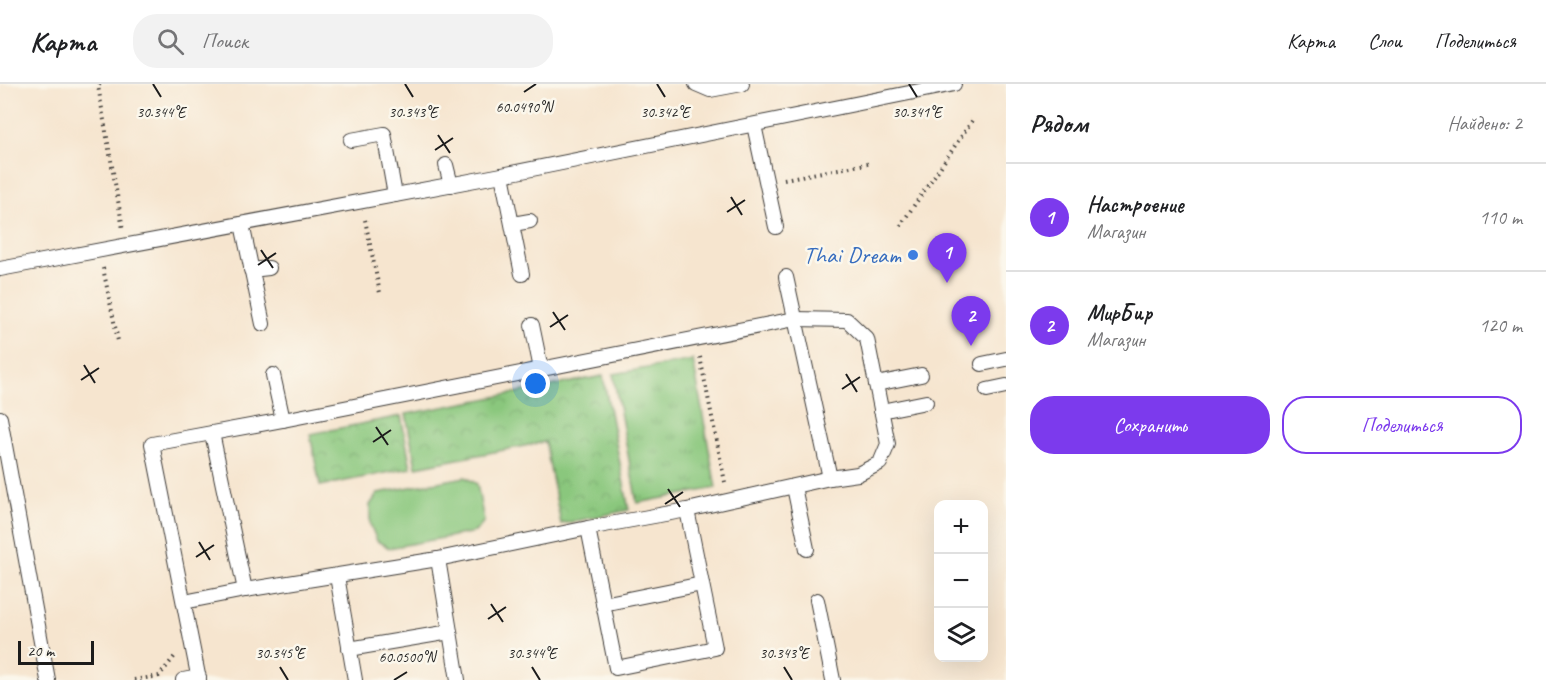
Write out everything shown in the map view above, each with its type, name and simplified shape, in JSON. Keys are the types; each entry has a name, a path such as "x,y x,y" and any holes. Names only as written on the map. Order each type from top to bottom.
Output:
{"lane":[{"path":"696,84 710,90 742,84"},
{"path":"0,269 451,185 754,125 918,88 954,84"},
{"path":"754,125 776,227"},
{"path":"351,140 384,134 395,195"},
{"path":"446,165 451,185"},
{"path":"502,175 522,274"},
{"path":"513,224 530,221"},
{"path":"242,224 263,324"},
{"path":"251,270 269,268"},
{"path":"786,277 830,478"},
{"path":"183,680 199,678 152,444 795,319 847,320 867,339 888,444 880,463 858,474 438,559 184,602"},
{"path":"532,325 541,369"},
{"path":"982,364 1006,359"},
{"path":"273,375 283,420"},
{"path":"876,384 921,375"},
{"path":"987,390 1006,386"},
{"path":"881,411 926,402"},
{"path":"0,418 48,680"},
{"path":"212,433 245,590"},
{"path":"794,487 807,549"},
{"path":"588,528 616,668 649,662 715,648 687,510"},
{"path":"438,559 458,680"},
{"path":"337,576 354,680"},
{"path":"603,604 702,584"},
{"path":"817,600 833,680"},
{"path":"349,649 450,632"}],"path":[{"path":"100,84 98,86 126,246"},
{"path":"900,225 974,118"},
{"path":"766,182 872,163"},
{"path":"364,213 380,293"},
{"path":"102,264 118,341"},
{"path":"696,339 729,501"},
{"path":"134,680 159,676 176,654"}],"green space":[{"path":"693,360 716,488 637,503 613,374"},
{"path":"603,376 629,510 561,524 545,442 416,467 406,414"},
{"path":"401,416 411,468 320,486 310,434"},
{"path":"465,477 477,484 484,521 475,532 389,548 377,541 370,524 370,505 378,493"}],"place":[{"name":"Thai Dream","path":"913,255"},
{"name":"Настроение","path":"947,283"},
{"name":"МирБир","path":"971,346"}]}
